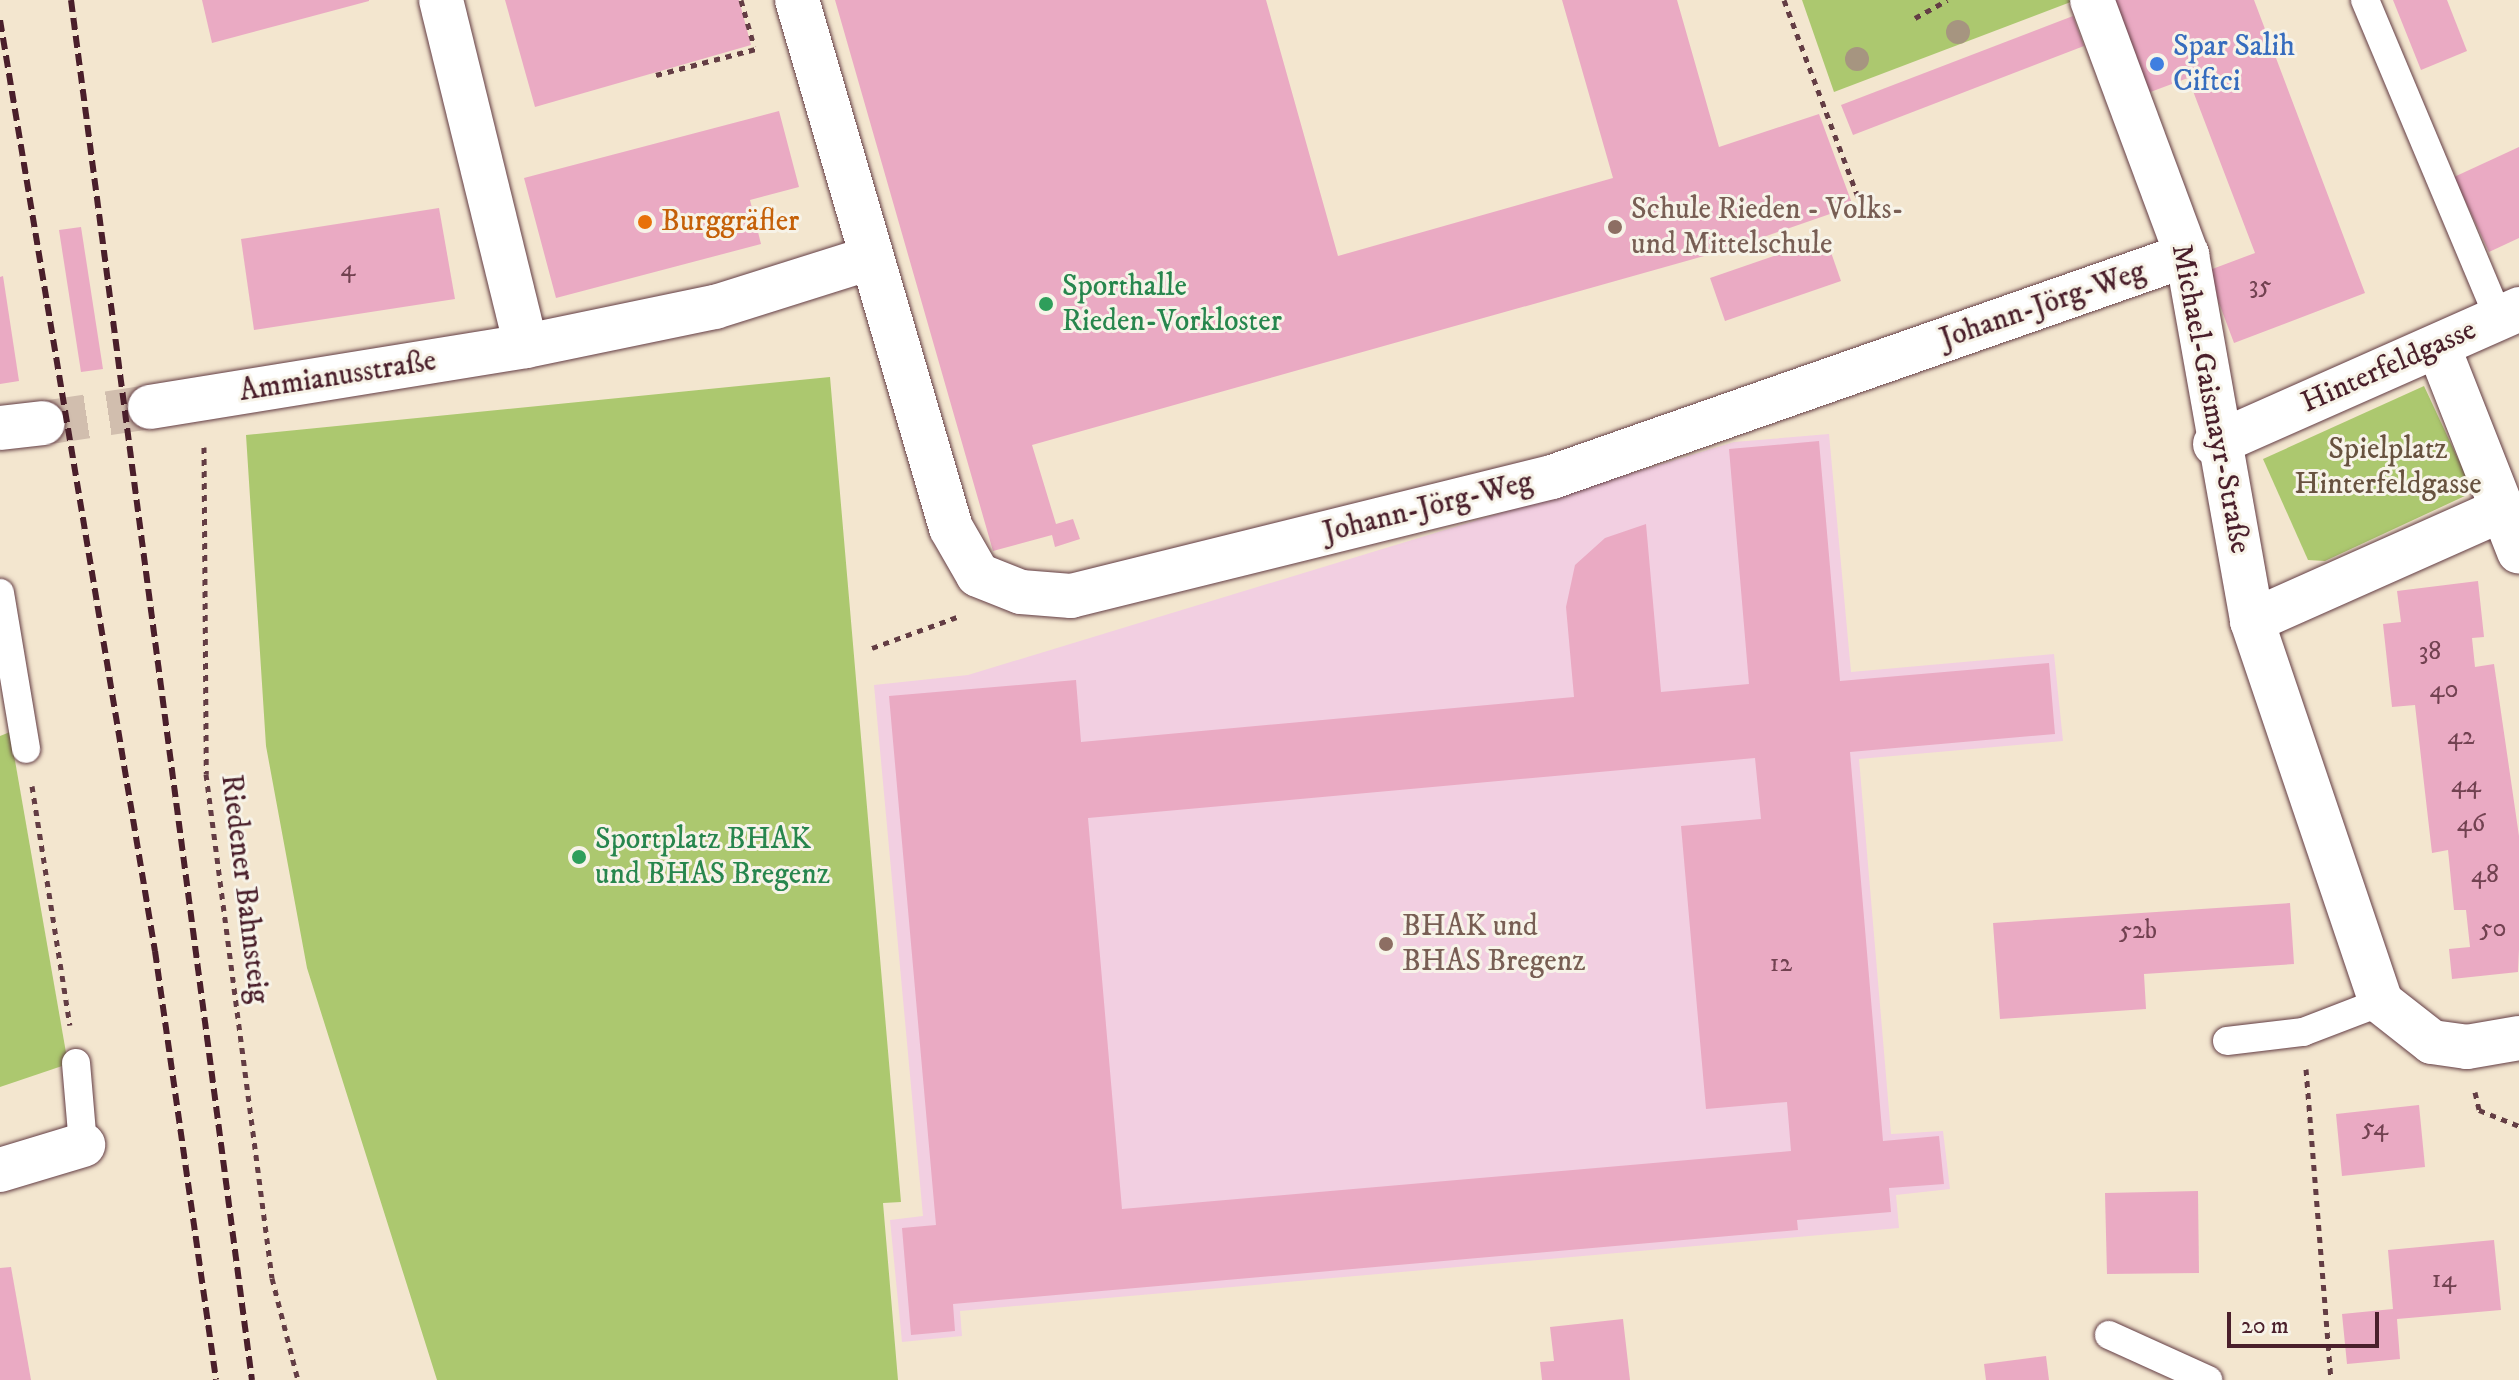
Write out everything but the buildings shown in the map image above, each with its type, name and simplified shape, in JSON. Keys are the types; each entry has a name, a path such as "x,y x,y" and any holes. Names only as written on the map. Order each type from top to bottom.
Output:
{"street":[{"path":"441,0 526,346"},
{"name":"Johann-Jörg-Weg","path":"797,0 870,258 962,554 978,575 1021,592 1071,596 1552,477 2187,255"},
{"name":"Michael-Gaismayr-Straße","path":"2092,0 2187,255 2215,444 2252,621 2381,1002"},
{"name":"Ammianusstraße","path":"150,407 526,346 715,307 870,258"},
{"name":"Hinterfeldgasse","path":"2215,444 2509,314"},
{"path":"2438,346 2519,552"},
{"path":"0,428 43,423"},
{"path":"2252,621 2503,509"},
{"path":"2381,1002 2432,1042 2467,1047 2519,1038"},
{"path":"0,1170 83,1145"}],"lane":[{"path":"2365,0 2509,314"},
{"path":"0,593 26,749"},
{"path":"2227,1041 2303,1032 2381,1002"},
{"path":"76,1063 83,1145"},
{"path":"2109,1335 2208,1380"}],"path":[{"path":"741,0 754,46"},
{"path":"1784,0 1859,200"},
{"path":"1915,18 1947,0"},
{"path":"656,75 754,46 815,64"},
{"name":"Riedener Bahnsteig","path":"204,398 206,774 272,1278 298,1380"},
{"path":"872,648 1021,592"},
{"path":"26,749 76,1063"},
{"path":"2303,1032 2331,1380"}],"shaded area":[{"name":"BHAK und BHAS Bregenz","path":"1829,434 1851,672 2054,654 2063,741 1859,759 1891,1134 1943,1131 1950,1189 1896,1195 1899,1228 960,1311 962,1336 902,1342 890,1220 923,1216 874,685 968,675 1734,442"}],"green space":[{"path":"1802,0 2076,0 1834,92"},
{"name":"Sportplatz BHAK und BHAS Bregenz","path":"830,377 901,1202 883,1203 898,1380 437,1380 307,968 266,746 246,435"},
{"name":"Spielplatz Hinterfeldgasse","path":"2424,386 2467,478 2467,495 2325,561 2308,560 2263,459"},
{"path":"10,732 68,1064 0,1087 0,736"}],"tunnel":[{"path":"43,423 150,407"}],"railway":[{"path":"71,0 252,1380"},
{"path":"0,20 155,951 216,1380"}],"place":[{"name":"Spar Salih Ciftci","path":"2157,64"},
{"name":"Burggräfler","path":"645,222"},
{"name":"Schule Rieden - Volks- und Mittelschule","path":"1615,227"},
{"name":"Sporthalle Rieden-Vorkloster","path":"1046,304"},
{"name":"Sportplatz BHAK und BHAS Bregenz","path":"579,857"},
{"name":"BHAK und BHAS Bregenz","path":"1386,944"}]}
